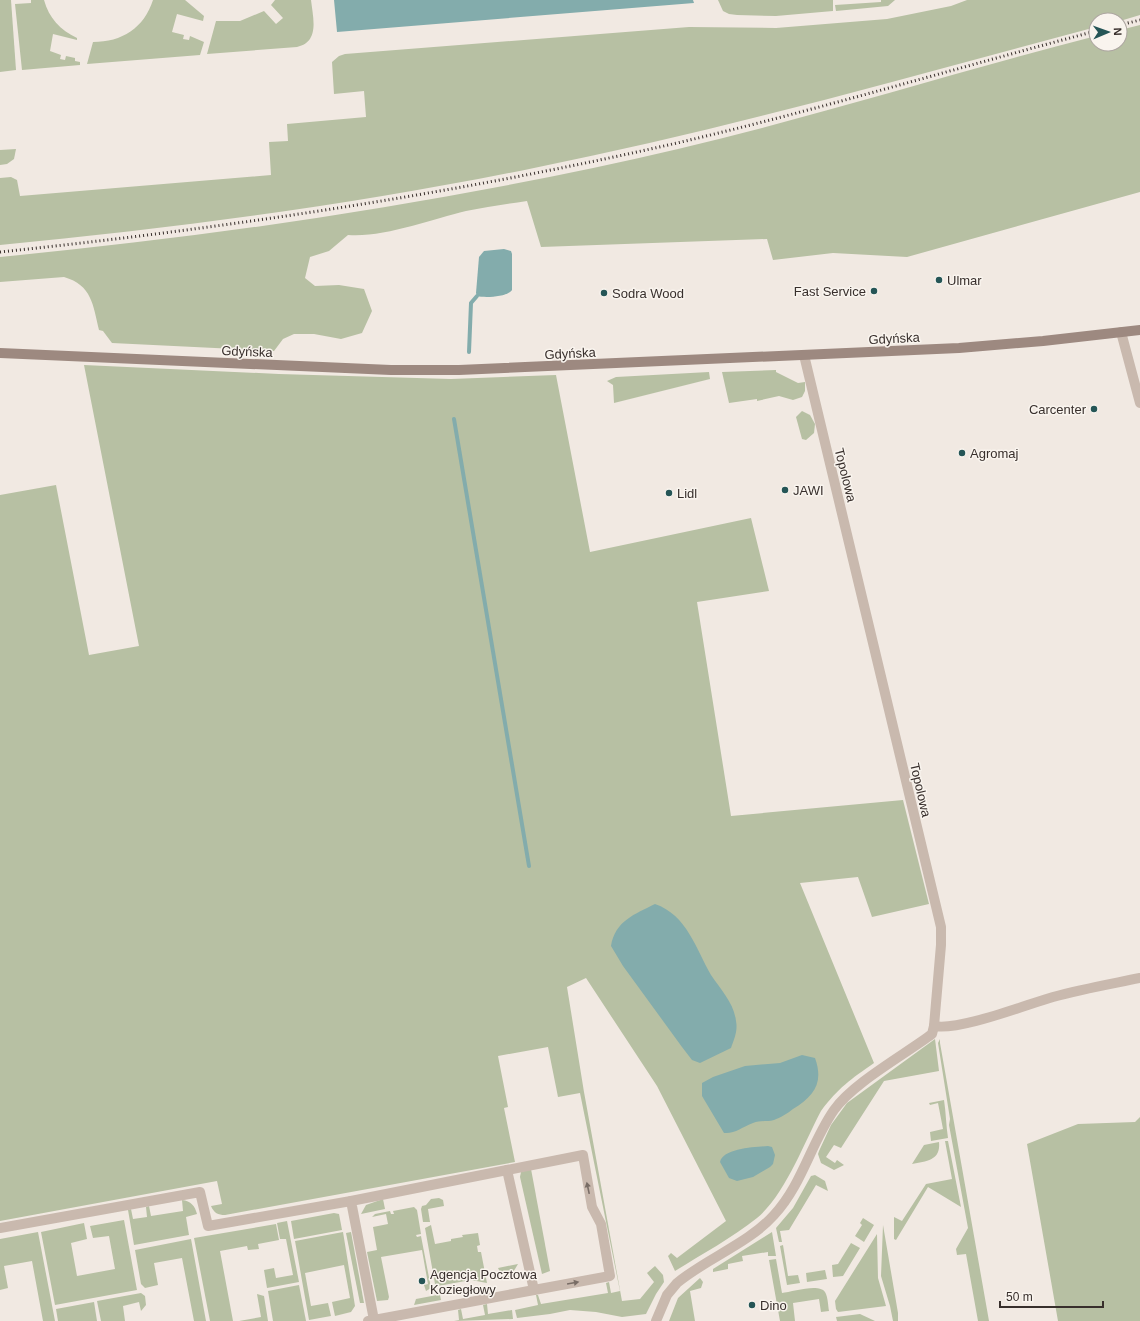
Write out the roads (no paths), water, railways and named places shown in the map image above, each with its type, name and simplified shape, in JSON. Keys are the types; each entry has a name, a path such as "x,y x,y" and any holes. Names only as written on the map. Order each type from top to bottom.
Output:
{"main road":[{"name":"Gdyńska","path":"0,353 417,370 512,368 987,346 1140,330"}],"street":[{"path":"1121,332 1140,403"},
{"name":"Topolowa","path":"804,355 941,927 941,945 934,1026"},
{"path":"656,1321 667,1295 677,1283 700,1266 756,1231 779,1210 794,1187 829,1118 842,1100 856,1088 932,1034 934,1026 940,1027 963,1024 1055,997 1140,978"},
{"path":"0,1228 200,1192 208,1226 351,1201 583,1154 592,1207 601,1224 610,1276 372,1321 351,1201"},
{"path":"507,1170 534,1290"}],"water":[{"path":"334,0 693,0 694,3 337,32"},
{"path":"504,249 511,251 512,254 512,290 501,296 477,296 479,257 484,251"},
{"path":"655,904 666,909 683,924 711,975 730,1002 735,1014 736,1028 731,1048 700,1063 692,1060 682,1047 623,966 611,946 613,937 621,924 633,915"},
{"path":"802,1055 815,1058 818,1067 818,1082 812,1094 807,1099 781,1117 771,1121 756,1122 735,1131 724,1133 702,1096 702,1083 713,1077 745,1066 780,1063"},
{"path":"768,1146 772,1147 775,1155 773,1164 753,1177 737,1181 729,1178 720,1162 722,1157 733,1151"}],"waterway":[{"path":"469,352 471,303 477,296"},
{"path":"454,419 529,866"}],"railway":[{"path":"1128,23 1140,20"},
{"path":"0,252 171,232 340,208 509,178 677,143 782,117 1088,33"}],"place":[{"name":"Ulmar","path":"939,280"},
{"name":"Fast Service","path":"874,291"},
{"name":"Sodra Wood","path":"604,293"},
{"name":"Carcenter","path":"1094,409"},
{"name":"Agromaj","path":"962,453"},
{"name":"JAWI","path":"785,490"},
{"name":"Lidl","path":"669,493"},
{"name":"Agencja Pocztowa Koziegłowy","path":"422,1281"},
{"name":"Dino","path":"752,1305"}]}
